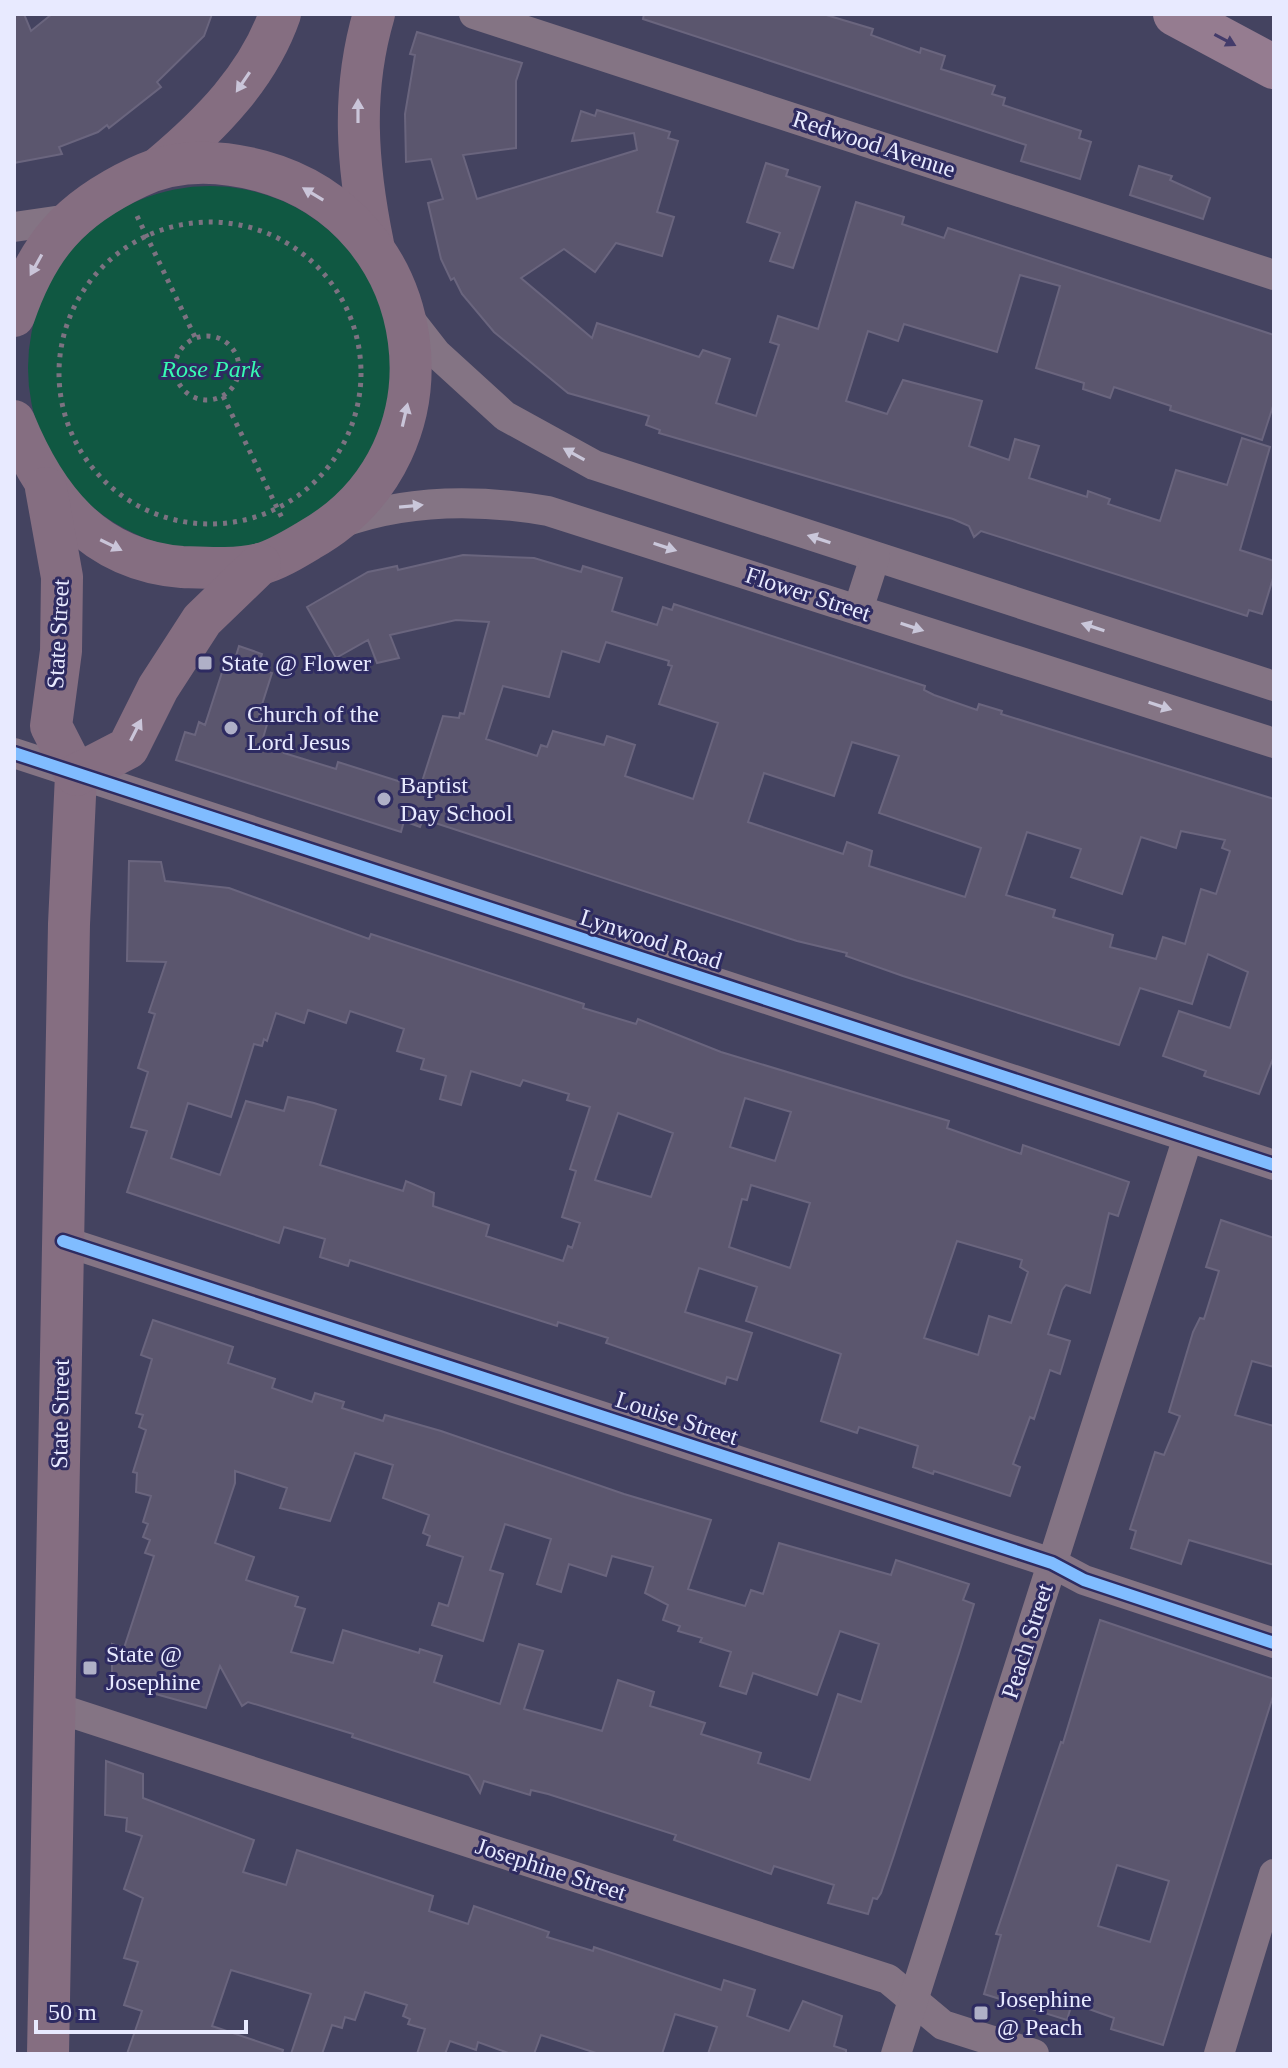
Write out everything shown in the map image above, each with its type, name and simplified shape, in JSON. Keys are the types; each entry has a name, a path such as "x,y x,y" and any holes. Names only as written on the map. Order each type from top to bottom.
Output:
{"highway":[{"path":"1175,14 1274,67"}],"main road":[{"path":"14,316 24,286 44,251 69,219 121,185 160,167 187,144 240,88 272,36 280,14"},
{"path":"76,775 128,748 158,688 202,620 260,564 336,525 366,497 389,461 401,431 411,390 411,352 404,311 373,244 360,181 357,107 362,55 374,14"},
{"path":"160,167 202,162 274,175 340,212 373,244"},
{"path":"14,421 46,488 84,528 104,542 141,558 175,566 215,569 260,564"},
{"name":"State Street","path":"46,488 62,577 61,651 51,726 76,775 63,1241 48,2054"}],"street":[{"name":"Redwood Avenue","path":"474,14 1274,275"},
{"path":"14,227 69,219"},
{"path":"404,311 436,353 505,416 594,465 1274,686"},
{"name":"Flower Street","path":"336,525 398,507 511,505 585,521 1274,743"},
{"path":"858,610 875,557"},
{"name":"Lynwood Road","path":"14,753 1188,1137 1272,1158"},
{"name":"Peach Street","path":"896,2054 1188,1137"},
{"name":"Louise Street","path":"63,1241 1052,1563 1084,1580 1274,1643"},
{"name":"Josephine Street","path":"54,1707 888,1979 943,2025 1034,2054"},
{"path":"1219,2054 1274,1874"}],"path":[{"path":"135,213 195,337"},
{"path":"224,222 259,230 291,246 319,268 341,297 357,341 361,364 359,400 348,434 330,465 305,490 277,508 227,522 202,524 165,518 131,502 102,480 79,450 62,404 58,379 61,342 73,307 94,275 121,250 146,236 189,223 224,222"},
{"path":"195,337 217,337 234,349 240,370 238,380 223,396 203,400 193,397 178,382 176,361 179,351 195,337"},
{"path":"223,396 288,532"}],"green space":[{"name":"Rose Park","path":"210,186 245,190 280,200 311,217 338,240 361,267 378,298 388,333 392,368 388,403 378,438 361,469 338,496 311,519 280,536 245,546 210,550 175,546 140,536 109,519 82,496 59,469 42,438 32,403 28,368 32,333 42,298 59,267 82,240 109,217 140,200 175,190"}],"building":[{"path":"14,14 24,14 31,31 52,14 212,14 204,36 157,82 161,87 109,128 107,125 98,132 59,147 62,154 14,163"},
{"path":"644,14 823,14 873,29 871,35 920,53 921,48 945,56 941,69 995,86 992,94 1005,98 1003,105 1081,131 1079,138 1091,142 1080,179 1021,161 1026,145 643,19"},
{"path":"417,32 522,63 516,81 516,148 463,155 477,199 637,150 634,133 572,141 581,111 595,116 597,110 670,132 668,138 678,141 657,212 674,217 662,256 616,243 595,272 564,249 521,278 592,338 597,323 699,357 703,350 730,359 716,403 756,416 779,345 770,342 778,316 818,329 856,202 904,217 902,224 944,238 948,228 1274,335 1274,403 1262,440 1170,410 1171,406 1114,387 1110,398 1083,389 1084,383 1036,368 1060,286 1020,275 997,352 904,324 898,341 868,331 846,401 887,414 903,380 982,401 969,446 1009,460 1015,439 1039,446 1029,478 1087,497 1088,491 1110,499 1108,504 1160,521 1176,470 1227,485 1242,438 1270,447 1240,550 1274,561 1274,575 1262,614 1249,610 1247,616 981,531 974,537 969,526 953,519 659,433 660,430 646,425 649,416 568,393 494,332 462,294 454,278 451,280 441,259 428,203 443,199 431,159 406,162 405,114 415,55 410,54"},
{"path":"766,163 788,170 786,176 820,187 793,268 770,261 780,233 747,222"},
{"path":"1139,166 1172,176 1170,180 1210,198 1203,219 1130,195"},
{"path":"463,555 534,558 581,572 583,566 622,578 612,611 657,625 663,607 672,610 674,604 925,686 924,690 934,695 977,710 979,704 1002,711 1001,714 1274,799 1274,1056 1259,1094 1204,1076 1206,1071 1163,1056 1179,1011 1230,1028 1248,972 1208,954 1192,1004 1140,988 1119,1045 903,976 846,956 847,953 797,941 423,819 420,827 404,821 401,832 176,760 185,732 195,735 199,722 205,725 225,663 233,666 239,646 262,654 260,660 266,662 264,670 272,673 259,714 268,721 263,738 286,746 284,753 336,769 338,762 420,788 443,716 459,718 460,713 464,714 489,622 456,620 390,635 399,658 377,663 368,640 336,658 307,607 368,572 397,566 398,570","holes":["606,642 669,661 668,665 672,666 659,704 718,723 693,799 625,776 635,745 607,736 604,745 553,731 547,747 541,745 537,756 486,739 503,686 549,697 562,651 599,662","852,742 899,756 879,813 981,848 965,897 869,866 872,851 847,842 843,854 748,822 764,773 834,796","1181,831 1225,840 1222,848 1230,851 1216,894 1201,889 1185,944 1163,937 1156,959 1110,947 1113,935 1053,917 1055,910 1006,895 1027,832 1081,849 1071,877 1122,894 1141,837 1176,848"]},
{"path":"129,861 161,862 165,881 229,888 369,939 371,934 584,1004 583,1008 636,1024 638,1019 721,1052 949,1121 947,1128 1021,1154 1023,1145 1129,1182 1118,1216 1109,1213 1090,1293 1066,1285 1062,1290 1048,1334 1070,1341 1060,1374 1050,1370 1034,1419 1030,1417 1013,1464 1020,1467 1010,1496 913,1467 918,1446 859,1427 857,1433 821,1421 841,1354 746,1321 757,1287 699,1268 685,1312 752,1333 737,1380 727,1377 725,1384 606,1343 608,1338 558,1322 557,1326 350,1260 348,1266 320,1257 325,1239 284,1227 279,1243 127,1192 147,1131 131,1127 148,1072 138,1068 155,1014 149,1012 166,962 127,961","holes":["308,1010 346,1023 350,1011 404,1029 397,1051 424,1059 421,1069 446,1076 440,1099 461,1105 471,1071 520,1086 523,1080 569,1094 567,1100 590,1107 570,1169 576,1171 562,1217 580,1223 572,1248 568,1246 563,1261 486,1236 489,1225 433,1206 434,1193 406,1181 403,1191 320,1165 336,1110 314,1103 288,1097 284,1111 246,1101 220,1175 171,1158 188,1103 231,1117 254,1044 262,1046 264,1039 267,1041 276,1013 304,1023","745,1098 791,1112 775,1161 730,1147","618,1113 673,1133 651,1197 595,1180","751,1185 810,1203 790,1268 729,1247 742,1199 747,1200","957,1241 1022,1260 1020,1267 1028,1272 1011,1323 989,1316 978,1355 924,1338"]},
{"path":"1221,1220 1274,1238 1274,1367 1252,1361 1235,1415 1274,1426 1274,1565 1189,1540 1181,1564 1131,1548 1136,1531 1130,1529 1155,1452 1164,1455 1180,1416 1169,1412 1193,1332 1200,1318 1204,1319 1219,1271 1206,1267"},
{"path":"153,1320 233,1347 228,1363 275,1379 272,1388 312,1402 315,1393 344,1402 342,1408 383,1421 385,1415 441,1431 624,1494 711,1520 688,1589 745,1606 751,1590 763,1594 779,1543 891,1575 896,1560 969,1584 963,1600 974,1604 960,1650 881,1893 877,1899 873,1898 868,1914 828,1903 834,1885 774,1866 771,1874 674,1840 676,1835 548,1794 531,1790 530,1795 484,1781 480,1793 469,1775 352,1737 353,1734 248,1702 242,1706 220,1666 206,1708 112,1682 112,1644 124,1648 154,1556 145,1553 150,1540 143,1537 148,1524 143,1522 151,1496 136,1492 137,1473 133,1472 146,1430 139,1427 143,1415 136,1413 152,1359 141,1355","holes":["355,1453 393,1465 383,1498 429,1515 423,1533 430,1536 427,1545 463,1557 448,1606 439,1603 432,1625 483,1641 503,1574 490,1570 505,1524 551,1539 537,1584 561,1592 569,1564 606,1576 612,1556 653,1567 645,1593 668,1605 663,1620 680,1626 678,1631 702,1638 700,1642 731,1652 720,1686 746,1694 753,1673 817,1695 840,1631 879,1644 861,1702 838,1694 810,1780 758,1763 761,1753 701,1734 705,1723 650,1706 654,1692 618,1680 602,1731 524,1709 543,1651 519,1644 500,1704 434,1682 442,1656 420,1649 419,1653 343,1630 333,1663 291,1652 305,1609 295,1606 298,1597 246,1580 254,1557 215,1543 235,1483 235,1471 287,1488 280,1508 330,1521"]},
{"path":"1100,1620 1274,1679 1274,1693 1163,2045 1111,2029 1114,2018 1072,2003 1067,2020 984,1994 1001,1935 996,1934 1063,1743","holes":["1117,1865 1169,1881 1150,1942 1098,1926"]},
{"path":"106,1761 143,1774 143,1798 254,1840 243,1872 286,1885 297,1850 433,1896 429,1911 468,1924 474,1906 549,1932 547,1937 593,1951 594,1947 721,1990 724,1980 755,1990 747,2016 789,2031 803,2001 842,2016 834,2046 846,2050 846,2054 708,2054 717,2027 675,2014 662,2054 599,2054 541,2035 534,2054 511,2054 478,2042 476,2050 450,2041 445,2054 417,2054 425,2029 408,2024 410,2019 403,2016 407,2005 365,1992 355,2020 345,2017 342,2028 332,2025 322,2054 291,2054 311,1994 231,1970 212,2026 283,2050 282,2054 127,2054 142,2011 124,2005 138,1962 124,1958 143,1898 124,1889 142,1836 126,1831 127,1818 105,1815"}],"cycle path":[{"path":"14,753 1274,1165"},
{"path":"63,1241 1052,1563 1084,1580 1274,1643"}],"place":[{"name":"State @ Flower","path":"205,663"},
{"name":"Church of the Lord Jesus","path":"231,728"},
{"name":"Baptist Day School","path":"384,799"},
{"name":"State @ Josephine","path":"90,1668"},
{"name":"Josephine @ Peach","path":"981,2013"}]}
